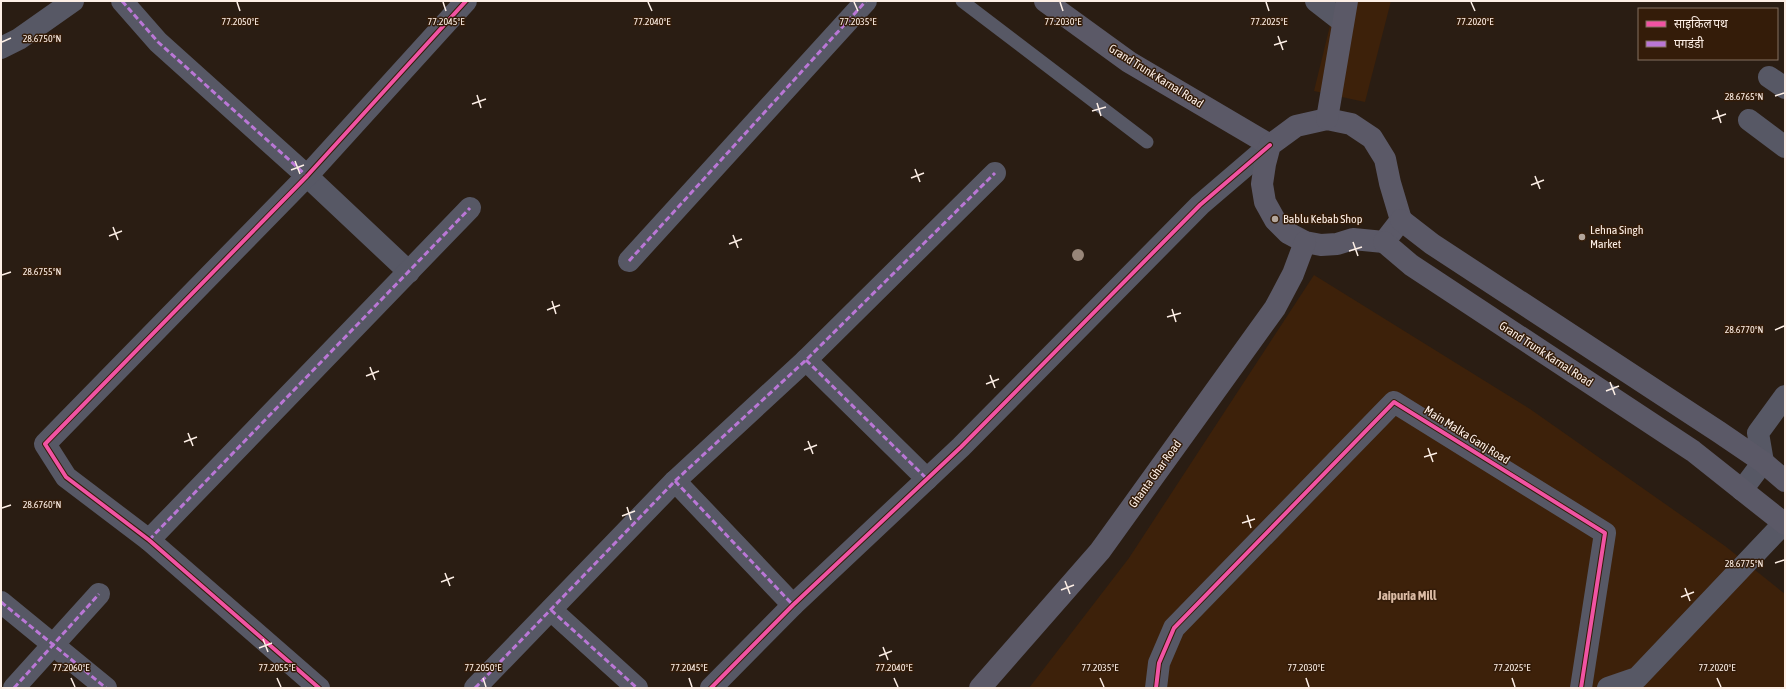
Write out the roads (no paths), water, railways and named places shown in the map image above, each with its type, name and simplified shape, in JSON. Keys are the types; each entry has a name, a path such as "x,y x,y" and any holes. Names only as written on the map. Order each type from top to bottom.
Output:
{"main road":[{"name":"Grand Trunk Karnal Road","path":"1045,1 1129,62 1270,145"},
{"path":"1327,119 1347,1"},
{"path":"1401,220 1384,242 1353,239 1338,244 1321,245 1305,242 1288,233 1275,220 1266,202 1262,184 1270,145 1296,126 1327,119 1351,124 1372,138 1385,159 1390,183 1401,220 1432,244 1719,432 1762,462 1785,481"},
{"name":"Ghanta Ghar Road","path":"980,688 1100,551 1275,308 1293,274 1305,242"},
{"name":"Grand Trunk Karnal Road","path":"1384,242 1411,265 1693,451 1785,523"}],"street":[{"path":"1,48 19,39 73,1"},
{"path":"122,1 158,42 307,176 409,272"},
{"path":"319,688 149,540 66,477 45,444 307,176 466,1"},
{"path":"629,262 866,1"},
{"path":"1316,1 1343,22"},
{"path":"1749,120 1785,147"},
{"path":"711,688 793,605 961,447 1200,205 1270,145"},
{"path":"475,688 675,481 806,360 995,173"},
{"path":"149,540 470,208"},
{"path":"806,360 927,479"},
{"path":"1742,490 1762,462 1758,433 1785,396"},
{"name":"Main Malka Ganj Road","path":"1156,688 1159,663 1174,628 1394,402 1605,533 1581,688"},
{"path":"675,481 793,605"},
{"path":"1608,688 1637,678 1785,523"},
{"path":"14,688 100,594"},
{"path":"1,602 106,688"},
{"path":"550,610 637,688"}],"lane":[{"path":"962,1 1148,142"}],"place":[{"name":"Bablu Kebab Shop","path":"1275,219"},
{"name":"Lehna Singh Market","path":"1582,237"}],"district":[{"name":"Jaipuria Mill","path":"1407,595"}]}
